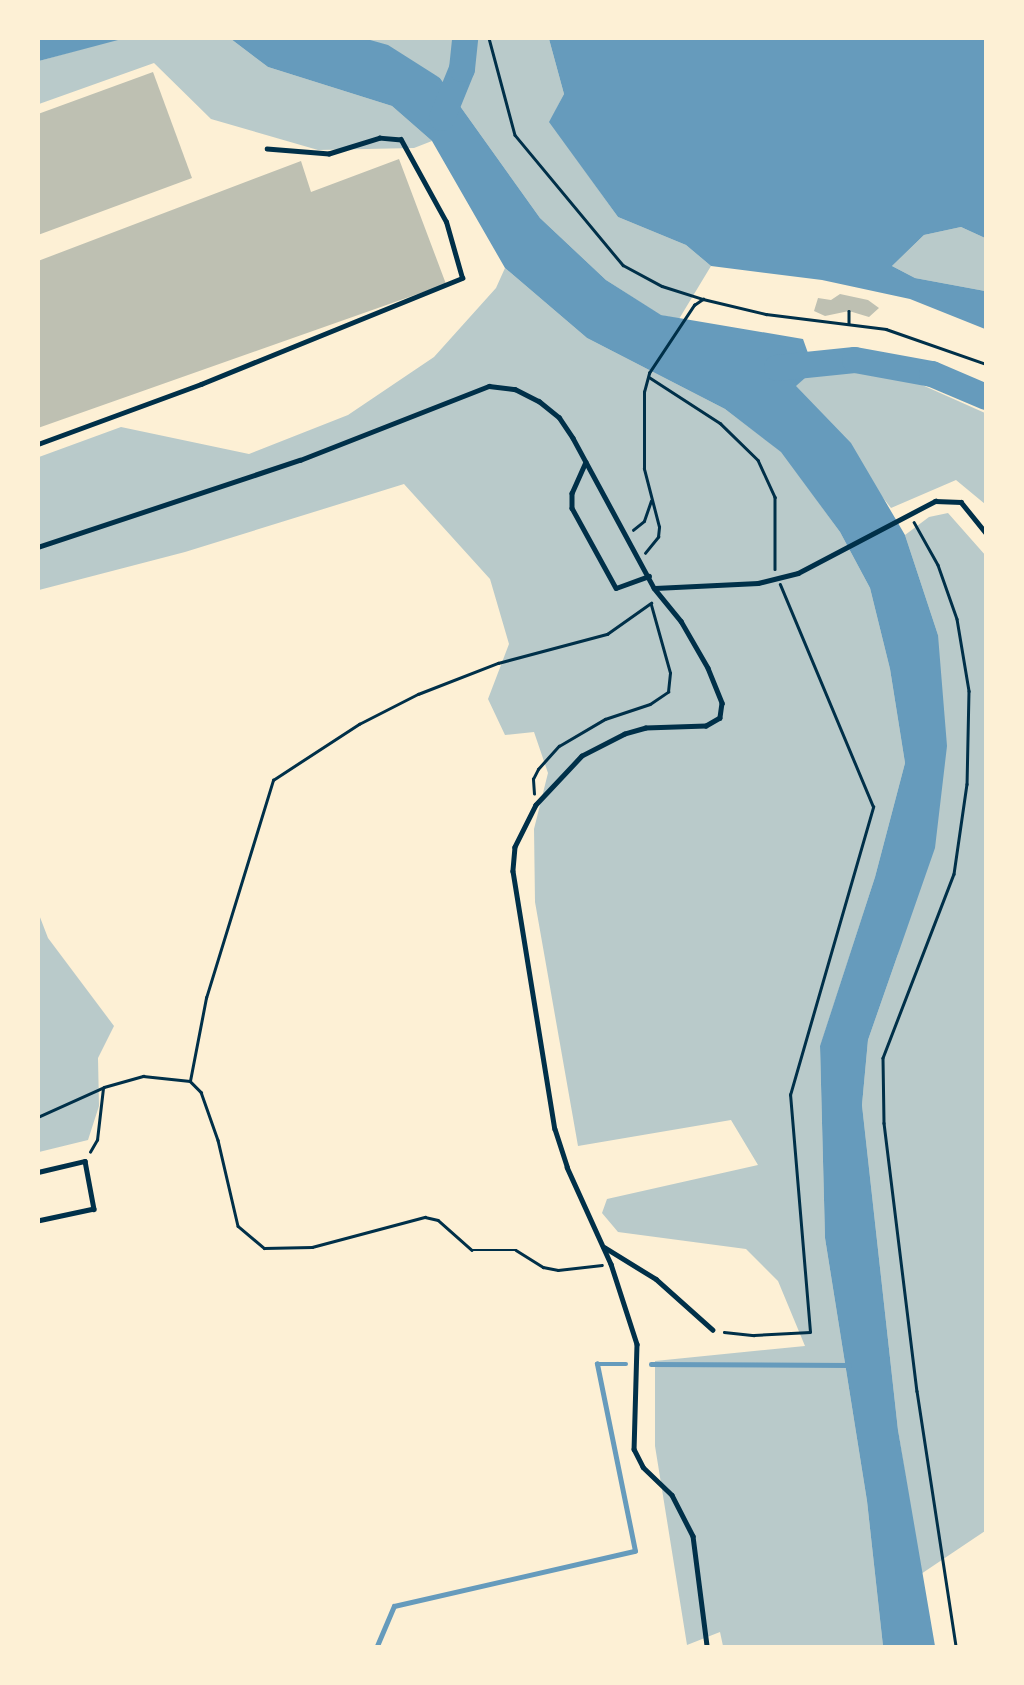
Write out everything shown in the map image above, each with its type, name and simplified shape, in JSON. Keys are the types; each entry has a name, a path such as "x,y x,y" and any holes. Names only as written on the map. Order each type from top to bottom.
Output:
{"lane":[{"path":"38,444 201,384 462,278 446,222 401,139 380,138 329,154 267,149"},
{"path":"38,547 300,460 489,386 515,389 539,401 559,417 625,536 640,557 654,588 681,621 708,668 722,703 720,718 706,726 625,734 582,756 536,805 515,847 515,894 555,1129 567,1167 611,1264 637,1344 634,1449 643,1467 672,1495 693,1536 707,1647"},
{"path":"586,462 572,493 572,508 616,588 649,576"},
{"path":"654,588 778,579 935,501 961,502 985,533"},
{"path":"38,1172 85,1161 94,1209 38,1221"},
{"path":"603,1247 656,1279 713,1330"}],"path":[{"path":"489,38 515,135 608,251 641,276 704,299 766,314 886,328 985,364"},
{"path":"640,557 658,537 642,428 649,375 694,305 704,299"},
{"path":"849,312 849,324"},
{"path":"649,375 720,423 764,469 775,497 772,556 778,579 873,807 790,1095 810,1332 754,1335 713,1330"},
{"path":"625,536 644,521 651,501"},
{"path":"910,513 949,591 969,691 967,784 954,874 883,1058 884,1123 894,1221 956,1647"},
{"path":"190,1081 206,998 273,780 359,724 440,684 498,663 586,642 634,618 651,603 670,673 668,692 650,705 605,719 559,746 533,779 536,805"},
{"path":"38,1117 104,1087 143,1076 190,1081 201,1092 218,1140 238,1226 264,1248 312,1247 425,1217 438,1220 472,1250 516,1250 543,1267 558,1270 611,1264"},
{"path":"85,1161 97,1140 104,1087"}],"shaded area":[{"path":"117,39 231,39 268,67 392,106 432,141 414,148 318,150 211,119 154,63 39,104 39,61"},
{"path":"363,39 549,39 564,94 550,122 618,217 686,245 711,266 679,319 660,315 606,280 540,218 440,78"},
{"path":"961,227 985,238 985,291 915,278 892,266 924,235"},
{"path":"505,268 587,338 725,409 782,452 840,532 870,588 890,669 905,763 875,877 820,1047 825,1238 867,1501 883,1646 723,1646 720,1632 687,1645 655,1446 655,1361 805,1346 778,1281 746,1249 618,1232 602,1213 607,1199 758,1165 731,1120 578,1146 535,902 534,829 548,773 534,732 505,735 488,699 509,644 490,579 404,484 185,552 39,590 39,457 121,427 249,454 348,415 434,357 496,288"},
{"path":"814,370 902,376 985,413 985,504 956,480 891,508 795,386"},
{"path":"948,513 986,556 985,1531 921,1574 898,1430 862,1105 868,1040 898,954 938,635 905,535 929,517"},
{"path":"38,912 48,938 114,1026 98,1058 99,1106 88,1140 39,1152"}],"water":[{"path":"39,38 117,38 118,40 39,61"},
{"path":"363,38 388,45 440,78 540,218 606,280 661,315 803,339 814,370 796,386 851,443 905,535 938,635 947,746 935,848 868,1040 862,1105 898,1430 935,1646 883,1646 867,1501 825,1238 820,1046 875,877 905,763 890,669 870,588 840,532 781,452 725,409 587,338 505,268 432,141 392,106 268,67 231,39"},
{"path":"549,39 985,39 985,238 961,227 924,235 892,266 915,278 985,291 985,329 910,299 822,280 711,266 686,245 618,217 549,122 564,94"}],"building":[{"path":"153,72 192,178 38,235 38,114"},
{"path":"399,159 446,284 38,428 38,261 301,161 311,192"},
{"path":"840,294 868,300 879,308 869,317 849,311 825,316 814,311 818,298 831,300"}],"waterway":[{"path":"442,118 462,69 465,38"},
{"path":"777,368 855,360 932,374 986,397"},
{"path":"377,1646 394,1606 635,1551 597,1364 626,1364"},
{"path":"651,1364 849,1365"}]}
